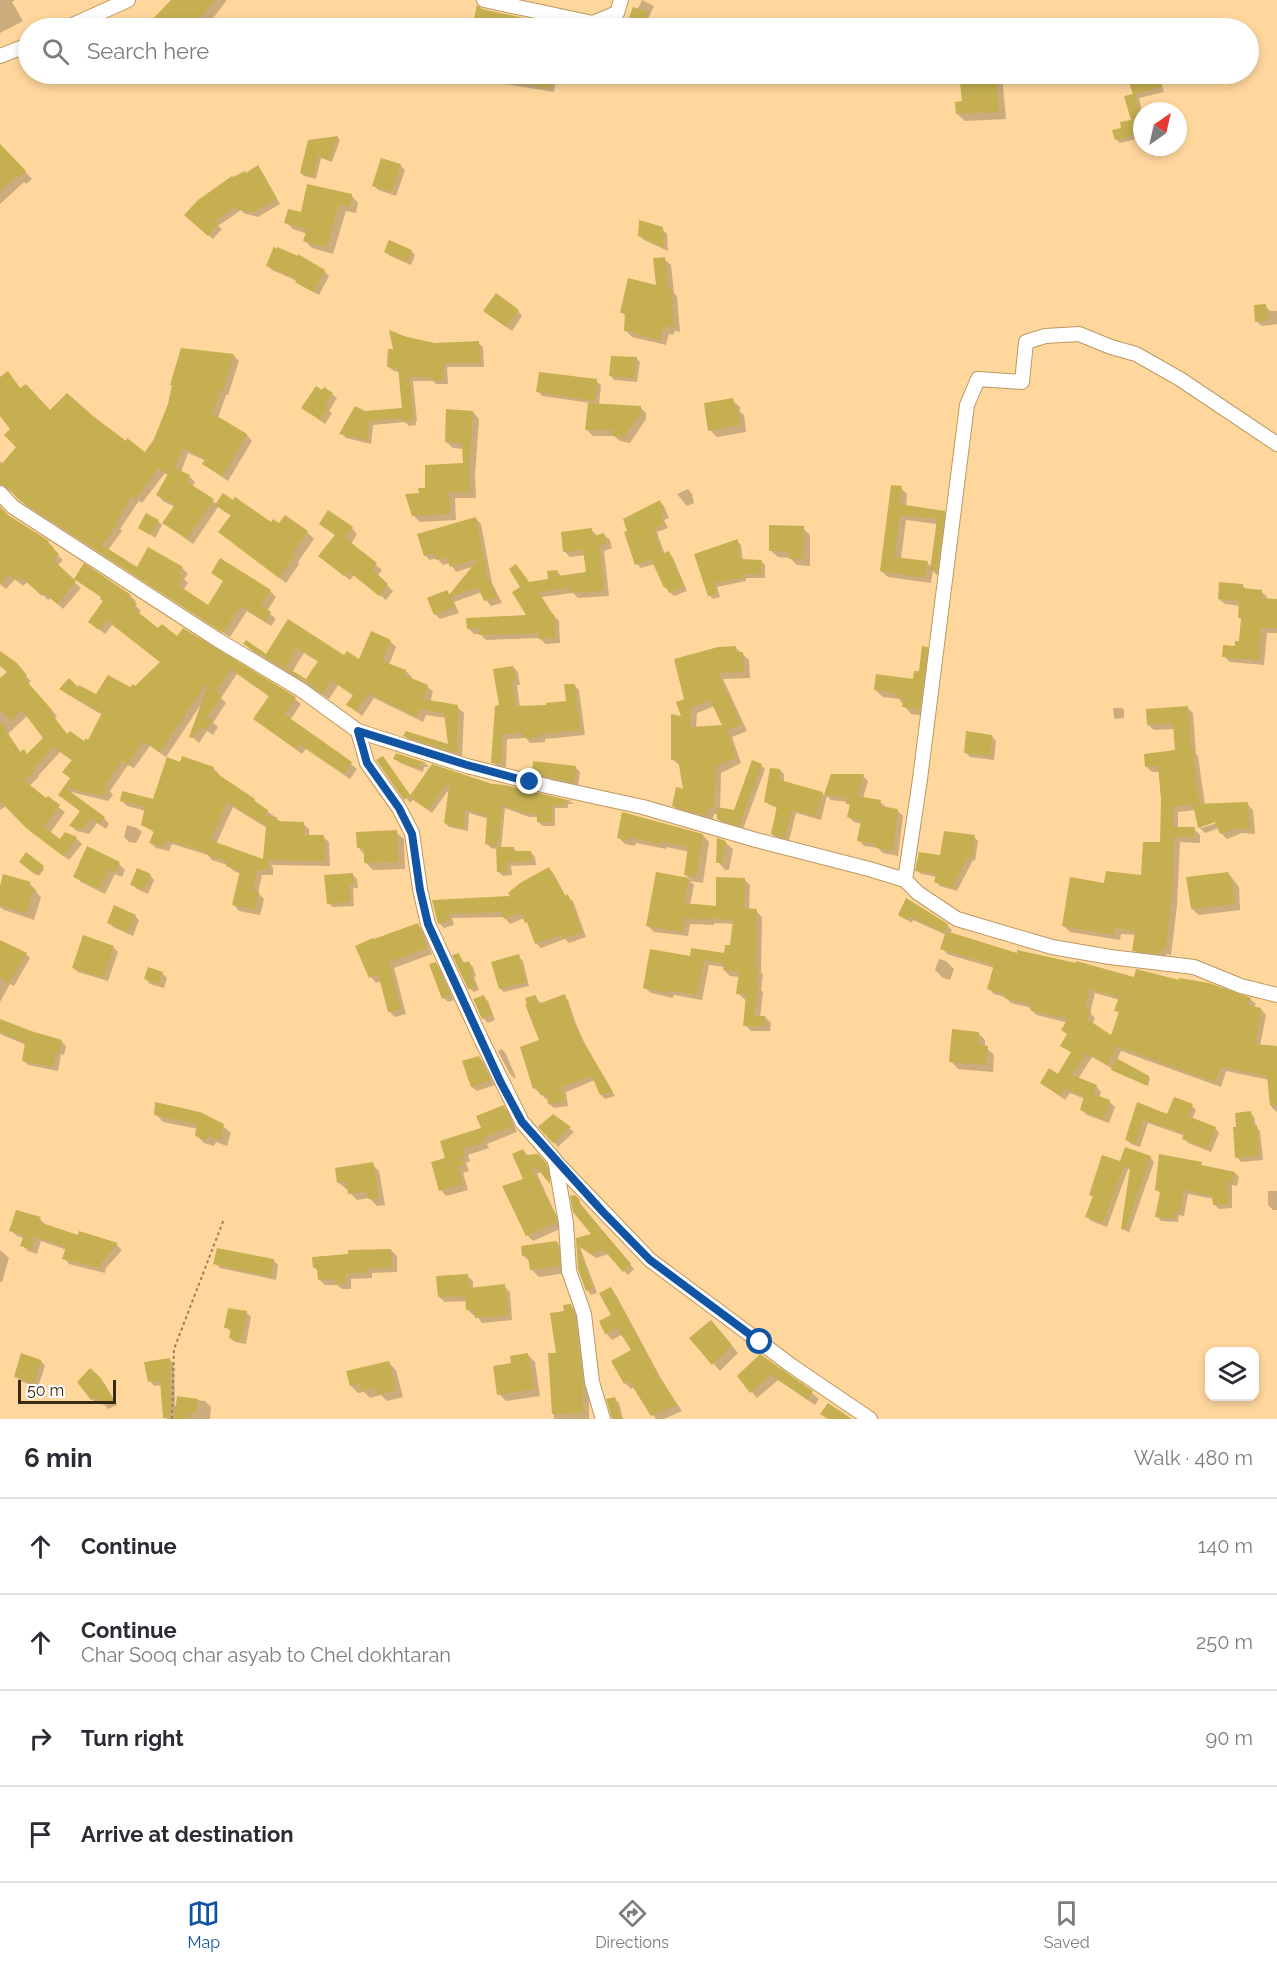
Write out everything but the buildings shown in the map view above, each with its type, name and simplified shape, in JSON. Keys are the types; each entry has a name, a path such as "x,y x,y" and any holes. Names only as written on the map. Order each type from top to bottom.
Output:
{"street":[{"path":"88,18 128,0"},
{"path":"484,0 569,18"},
{"path":"605,18 617,13 621,0"},
{"path":"0,56 18,49"},
{"path":"905,880 920,779 967,405 978,379 1022,382 1026,342 1045,336 1079,334 1110,347 1136,354 1180,379 1277,444"},
{"path":"0,493 13,507 218,640 300,689 358,731 467,765 551,787 643,807 905,880 918,893 957,918 1052,947 1194,968 1241,986 1277,995"},
{"path":"358,731 367,763 399,808 412,834 420,890 428,924 486,1051 522,1122 650,1260 792,1366 870,1419"},
{"path":"555,1160 566,1223 569,1271 584,1314 592,1382 603,1419"}],"path":[{"path":"172,1419 174,1349 224,1219"}],"route":[{"path":"530,782 358,731 367,763 399,808 412,834 420,890 428,924 500,1081 522,1122 603,1212 650,1260 760,1342"}]}
